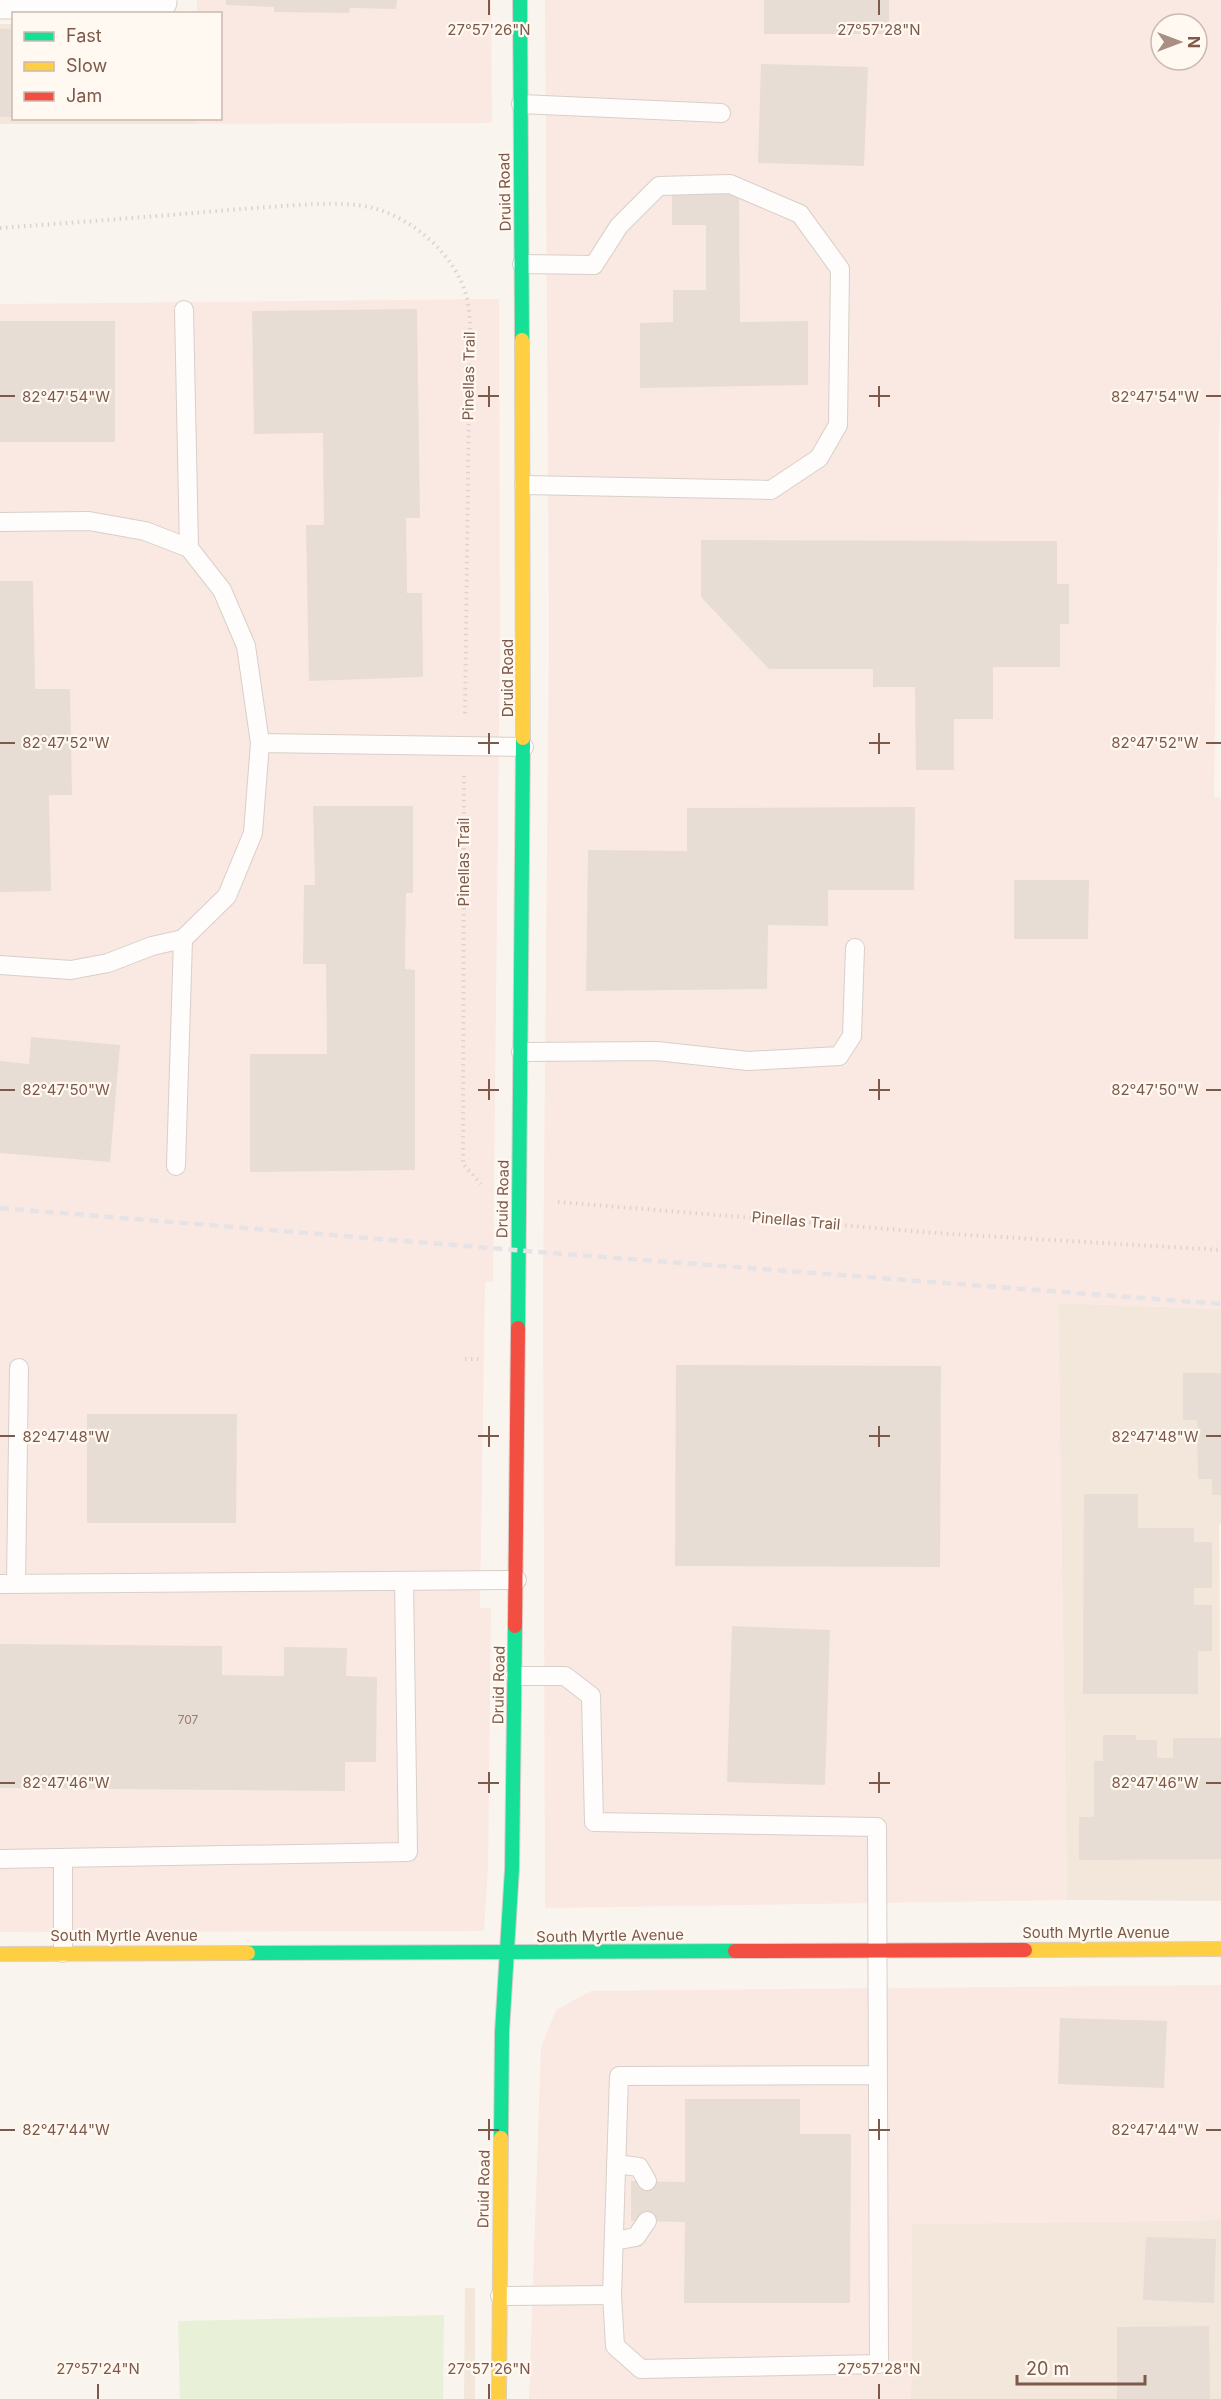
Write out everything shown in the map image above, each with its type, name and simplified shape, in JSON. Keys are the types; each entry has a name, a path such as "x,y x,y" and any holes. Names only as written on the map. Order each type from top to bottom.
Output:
{"street":[{"path":"0,2 160,2 160,0"},
{"name":"Druid Road","path":"499,2399 502,2032 512,1869 517,1580 524,747 520,0"},
{"name":"South Myrtle Avenue","path":"0,1954 1221,1949"}],"lane":[{"path":"521,104 721,113"},
{"path":"522,264 594,265 618,226 658,186 730,184 801,214 840,269 838,425 819,458 771,490 524,485"},
{"path":"184,310 189,548"},
{"path":"0,522 89,521 145,531 189,548 222,590 246,646 260,743 253,833 227,896 183,939 152,946 108,963 71,970 0,964"},
{"path":"260,743 524,747"},
{"path":"176,1166 183,939"},
{"path":"521,1052 657,1050 748,1061 839,1056 852,1036 855,948"},
{"path":"19,1368 8,1584 517,1580"},
{"path":"0,1859 408,1852 404,1581"},
{"path":"515,1676 565,1676 591,1696 594,1822 877,1827 876,2075 879,2364 641,2369 615,2346 612,2295 619,2076 876,2075"},
{"path":"63,1858 63,1953"},
{"path":"616,2164 639,2167 647,2181"},
{"path":"614,2241 636,2237 647,2221"},
{"path":"500,2296 612,2295"}],"path":[{"name":"Pinellas Trail","path":"0,228 342,204 373,208 401,219 425,236 444,254 460,279 467,296 470,322 463,1164 483,1185 520,1199 950,1234 1221,1250"}],"shaded area":[{"path":"197,0 491,0 492,123 196,124 196,120 222,120 222,12 197,12"},
{"path":"545,0 1221,0 1221,296 1214,797 1221,798 1221,1309 1058,1303 1067,1900 545,1908 543,1284 549,638"},
{"path":"0,24 12,24 12,120 196,120 196,124 0,124"},
{"path":"499,299 500,638 493,1282 485,1282 480,1608 491,1608 488,1868 484,1931 0,1932 0,304"},
{"path":"1058,1303 1221,1309 1221,1523 1219,1525 1221,1901 1067,1900"},
{"path":"1221,1985 1221,2220 912,2224 911,2399 529,2399 541,2047 556,2010 591,1991"},
{"path":"1221,2220 1221,2399 911,2399 912,2224"},
{"path":"465,2288 475,2288 475,2399 464,2399"}],"green space":[{"path":"444,2315 443,2399 180,2399 178,2321"}],"building":[{"path":"226,0 397,0 396,9 350,8 349,13 274,12 274,7 226,5"},
{"path":"764,0 889,0 889,34 764,34"},
{"path":"0,29 12,29 12,117 0,117"},
{"path":"761,64 868,67 864,166 758,163"},
{"path":"739,192 740,322 808,321 808,385 640,388 640,323 673,322 673,290 706,290 706,225 672,225 672,193"},
{"path":"417,309 420,518 406,518 407,593 422,593 423,677 309,681 306,525 324,525 323,433 254,434 252,311"},
{"path":"0,321 115,321 115,442 0,442"},
{"path":"701,540 1057,541 1057,584 1069,584 1069,624 1060,624 1060,667 993,667 993,719 954,719 954,770 916,770 915,687 873,687 873,669 769,669 701,597"},
{"path":"0,581 33,581 35,689 70,689 72,795 49,795 51,891 0,892"},
{"path":"313,806 413,806 413,893 406,893 405,969 415,970 415,1170 250,1172 250,1054 327,1054 326,964 303,964 304,885 315,885"},
{"path":"915,807 914,890 828,890 828,926 768,925 767,989 586,991 588,850 687,851 687,808"},
{"path":"1014,880 1089,880 1088,939 1014,939"},
{"path":"31,1037 120,1045 110,1162 0,1153 0,1061 29,1064"},
{"path":"676,1365 941,1366 940,1567 675,1566"},
{"path":"1183,1373 1221,1373 1221,1495 1212,1495 1212,1479 1198,1479 1197,1420 1183,1420"},
{"path":"87,1414 237,1414 236,1523 87,1523"},
{"path":"1084,1494 1138,1494 1138,1528 1194,1528 1194,1542 1212,1542 1212,1588 1194,1588 1194,1605 1212,1605 1212,1651 1198,1651 1198,1694 1083,1694"},
{"path":"732,1626 830,1630 825,1785 727,1782"},
{"path":"0,1644 222,1646 222,1675 284,1676 284,1647 347,1648 346,1676 377,1677 376,1762 345,1762 345,1791 0,1788"},
{"path":"1103,1735 1136,1735 1136,1740 1157,1740 1157,1758 1173,1758 1173,1738 1221,1738 1221,1859 1079,1860 1079,1817 1094,1817 1094,1761 1103,1761"},
{"path":"1060,2018 1167,2021 1164,2088 1058,2084"},
{"path":"685,2099 800,2099 800,2134 851,2134 850,2303 684,2303 685,2222 631,2221 631,2181 685,2182"},
{"path":"1146,2237 1216,2239 1214,2303 1143,2300"},
{"path":"1209,2326 1210,2399 1117,2399 1117,2327"}],"railway":[{"path":"0,1208 1221,1304"}],"traffic: fast":[{"path":"520,0 522,340"},
{"path":"518,1328 523,738"},
{"path":"501,2138 502,2032 512,1869 515,1626"},
{"path":"248,1953 735,1951"}],"traffic: slow":[{"path":"522,340 523,738"},
{"path":"1025,1950 1221,1949"},
{"path":"0,1954 248,1953"},
{"path":"499,2399 501,2138"}],"traffic: jam":[{"path":"515,1626 518,1328"},
{"path":"735,1951 1025,1950"}]}
